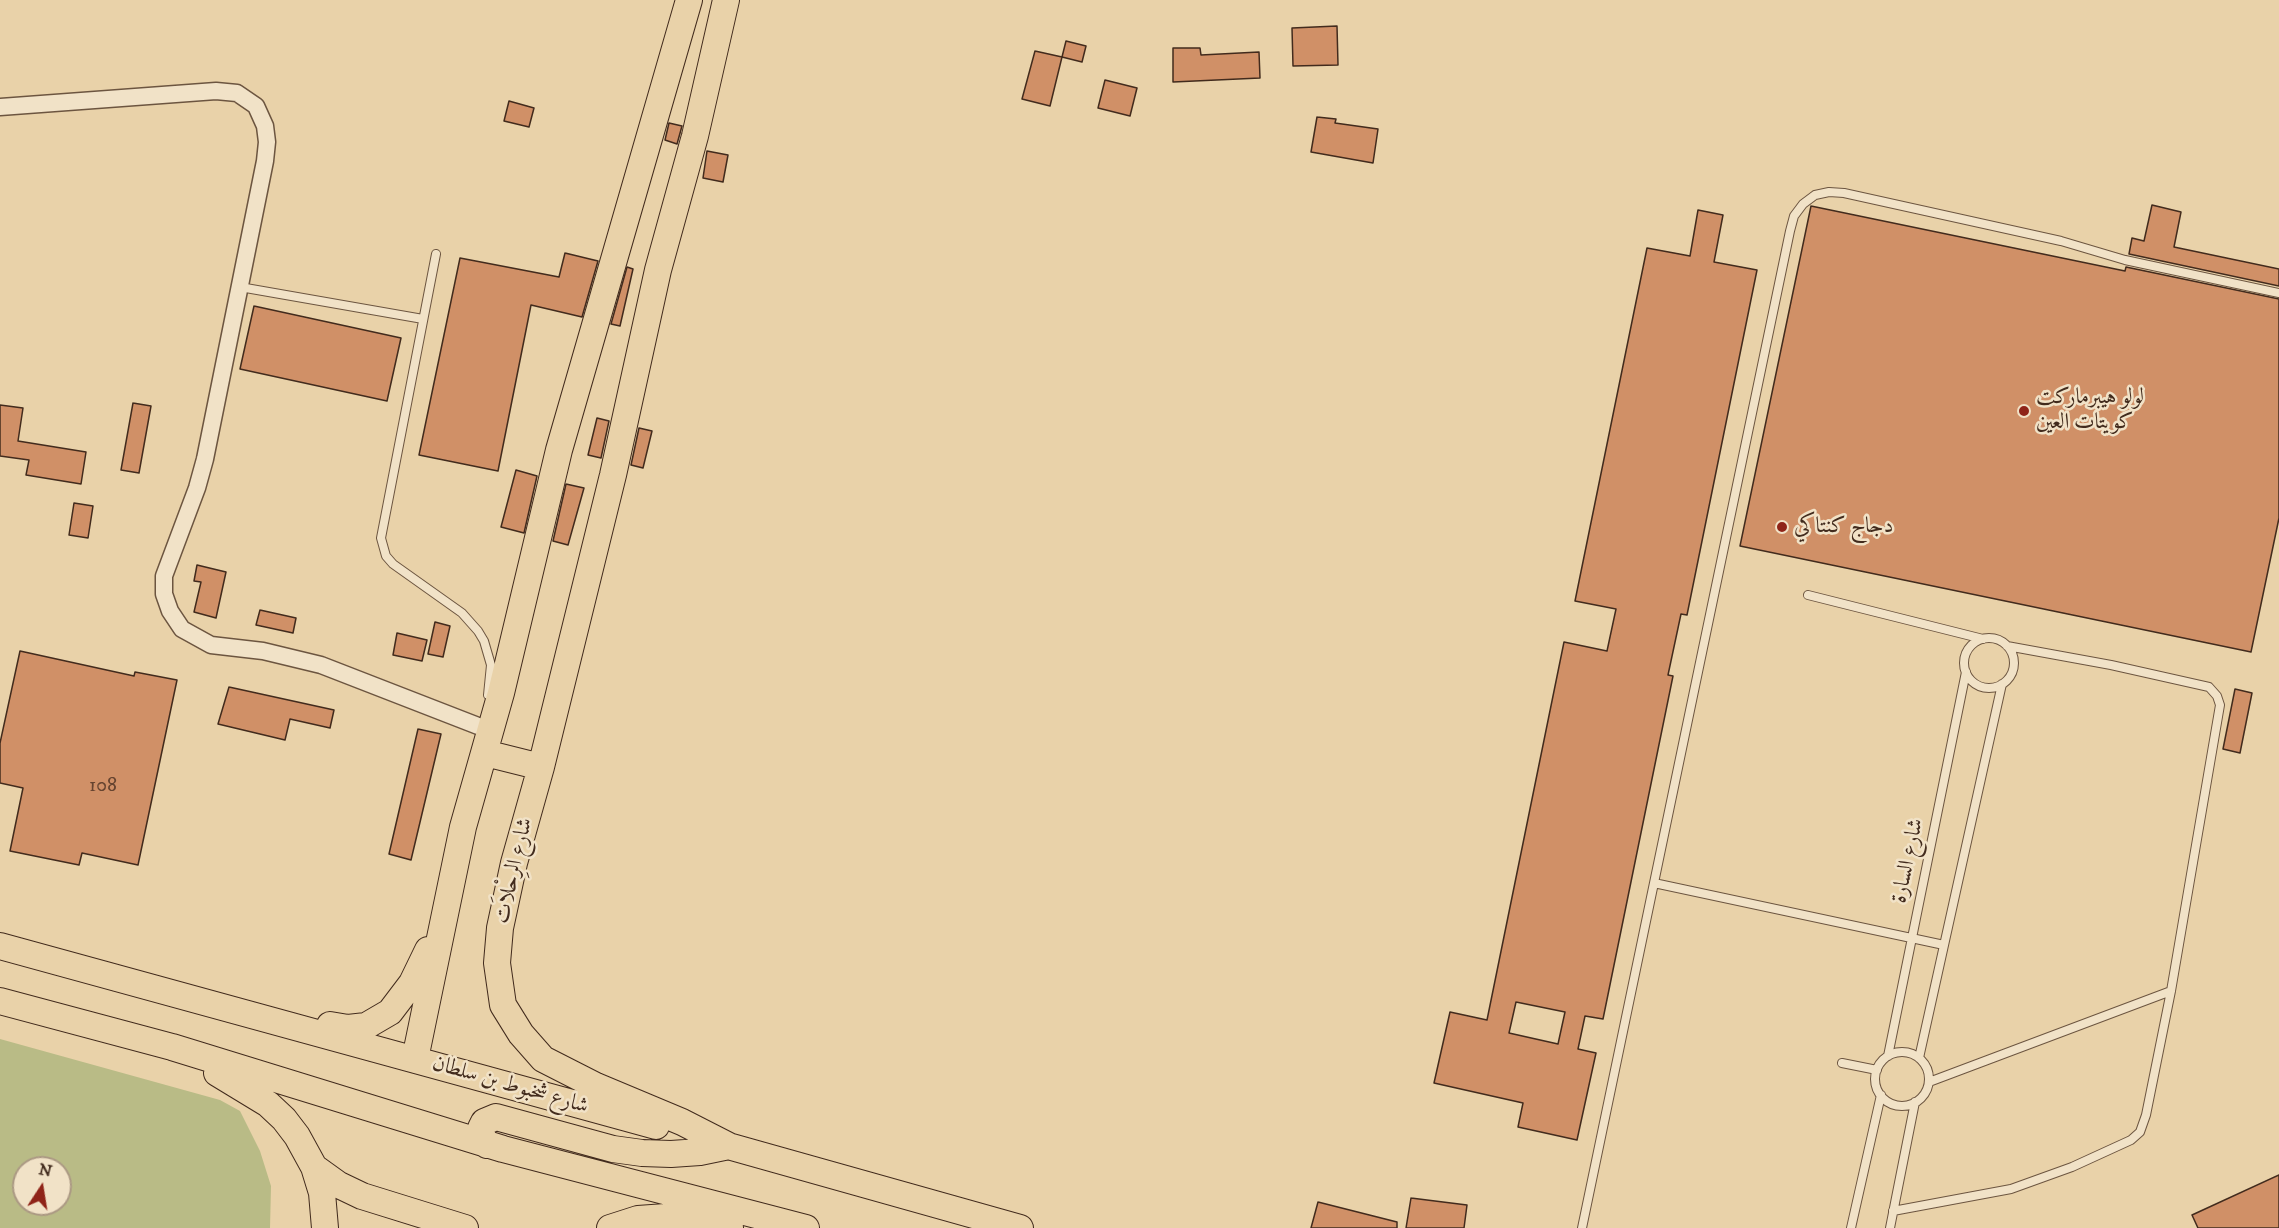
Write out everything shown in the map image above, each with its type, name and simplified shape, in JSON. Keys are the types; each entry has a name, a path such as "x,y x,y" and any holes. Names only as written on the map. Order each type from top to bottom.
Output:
{"main road":[{"path":"415,1059 484,727 537,541 568,418 600,316 689,0"},
{"name":"شارع الرِحْلاَت","path":"726,0 658,270 613,475 541,767 514,863 500,928 497,963 503,1005 522,1034 543,1059 596,1086 682,1122 729,1146"},
{"path":"484,727 541,767"},
{"path":"218,1005 348,1028 366,1026 390,1012 402,997 412,982 444,916"},
{"name":"شارع شخبوط بن سلطان","path":"0,946 1020,1228"},
{"path":"0,1001 172,1047 487,1145 806,1228"},
{"path":"172,1047 249,1090 284,1119 297,1136 314,1167 322,1192 325,1228"},
{"path":"487,1145 481,1134 481,1128 484,1122 496,1117 613,1149 642,1153 700,1152 729,1146"},
{"path":"314,1167 339,1185 362,1196 465,1228"},
{"path":"610,1228 638,1219 680,1216 730,1228"}],"street":[{"path":"0,107 216,91 237,93 256,106 265,126 267,142 205,459 197,488 164,576 164,594 170,611 182,629 211,645 263,651 321,665 484,727"}],"lane":[{"path":"1582,1228 1794,216 1803,204 1815,195 1829,192 1844,193 2061,241 2125,260 2279,293"},
{"path":"436,254 382,530 382,546 393,564 462,613 478,631 491,665 484,727"},
{"path":"240,287 423,319"},
{"path":"1808,595 1983,639 2000,640 2012,653 2014,662 2009,678 2002,684 1986,687 1971,679 1966,672 1965,656 1969,648 1983,639"},
{"path":"1893,1211 2011,1189 2072,1167 2131,1140 2140,1132 2146,1115 2171,991 2220,705 2217,696 2209,687 2057,654 2007,646"},
{"name":"شارع السارة","path":"1887,1056 1966,672"},
{"path":"1919,1058 2002,684"},
{"path":"1654,883 1944,945"},
{"path":"1929,1082 2171,991"},
{"path":"1904,1052 1919,1058 1929,1073 1929,1082 1927,1090 1915,1102 1897,1105 1881,1095 1875,1078 1877,1070 1887,1056 1904,1052"},
{"path":"1842,1063 1877,1070"},
{"path":"1851,1228 1881,1095"},
{"path":"1890,1228 1915,1102"}],"green space":[{"path":"0,1039 220,1100 240,1111 260,1151 271,1186 270,1228 0,1228"}],"building":[{"path":"1337,26 1338,65 1293,66 1292,28"},
{"path":"1066,41 1086,46 1082,62 1062,57"},
{"path":"1173,48 1200,48 1201,55 1259,52 1260,78 1173,82"},
{"path":"1035,51 1062,57 1050,106 1022,99"},
{"path":"1105,80 1137,88 1130,116 1098,108"},
{"path":"509,101 534,108 529,127 504,121"},
{"path":"1317,117 1336,119 1335,123 1378,129 1373,163 1311,152"},
{"path":"669,123 682,126 677,144 665,140"},
{"path":"707,151 728,155 723,182 703,178"},
{"path":"2152,205 2181,212 2174,247 2279,269 2279,286 2129,254 2132,238 2144,241"},
{"name":"لولو هيبرماركت كويتات العين","path":"1811,206 2125,271 2126,267 2279,299 2279,518 2251,652 1740,546"},
{"path":"1698,210 1723,215 1714,262 1757,270 1687,615 1681,614 1668,675 1673,676 1603,1019 1585,1016 1578,1049 1596,1053 1577,1140 1518,1127 1523,1103 1434,1083 1450,1012 1487,1020 1564,642 1607,651 1616,609 1575,601 1647,248 1690,256","holes":["1516,1002 1565,1012 1558,1044 1509,1033"]},
{"path":"565,253 598,261 582,317 531,305 498,471 419,455 460,258 559,277"},
{"path":"627,267 633,269 620,326 611,324"},
{"path":"254,306 401,338 387,401 240,369"},
{"path":"133,403 151,406 139,473 121,470"},
{"path":"0,405 23,408 18,441 86,452 81,484 26,475 29,460 0,456"},
{"path":"597,418 609,421 601,458 588,455"},
{"path":"639,428 652,431 643,468 631,465"},
{"path":"516,470 537,476 524,533 501,527"},
{"path":"566,484 584,488 568,545 553,541"},
{"path":"74,503 93,506 88,538 69,535"},
{"path":"197,565 226,572 216,618 194,612 201,582 194,581"},
{"path":"260,610 296,618 293,633 256,625"},
{"path":"435,622 450,626 443,657 428,654"},
{"path":"397,633 427,640 422,661 393,655"},
{"path":"20,651 134,676 135,672 177,680 138,865 82,853 79,865 10,851 23,788 0,783 0,743"},
{"path":"229,687 334,710 330,728 290,719 285,740 218,724"},
{"path":"2235,689 2252,693 2240,753 2223,749"},
{"path":"418,729 441,734 411,860 389,854"},
{"path":"2279,1175 2279,1228 2198,1228 2192,1215"},
{"path":"1411,1198 1467,1205 1464,1228 1406,1228"},
{"path":"1318,1202 1397,1222 1397,1228 1311,1228"}],"place":[{"name":"لولو هيبرماركت كويتات العين","path":"2024,411"},
{"name":"دجاج كنتاكي","path":"1782,527"}]}
